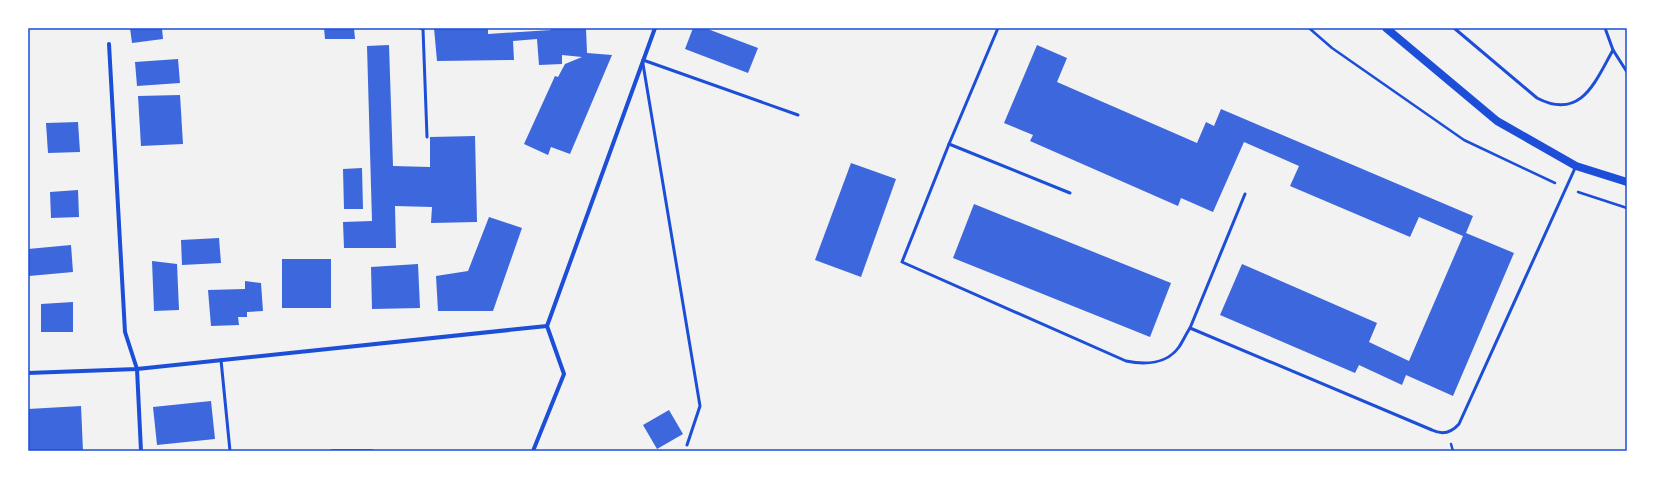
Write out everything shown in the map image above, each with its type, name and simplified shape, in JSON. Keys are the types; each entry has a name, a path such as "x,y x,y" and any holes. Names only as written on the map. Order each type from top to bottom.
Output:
{"main road":[{"path":"1386,28 1497,122 1576,166 1627,182"}],"street":[{"path":"532,451 564,374 547,326 642,59 655,28"},
{"path":"109,44 125,332 137,369 141,451"},
{"path":"28,372 137,369 547,326"}],"lane":[{"path":"420,28 423,29 427,137"},
{"path":"998,28 949,144 902,262 1126,361 1140,364 1154,363 1167,358 1178,349 1190,328 1245,194"},
{"path":"1454,28 1537,98 1548,104 1561,106 1574,103 1585,96 1613,50"},
{"path":"1605,28 1613,50 1627,72"},
{"path":"687,445 700,406 642,59 798,116"},
{"path":"949,144 1070,193"},
{"path":"1190,328 1437,433 1450,432 1459,424 1576,166"},
{"path":"221,360 230,451"}],"path":[{"path":"1309,28 1332,48 1464,140 1566,189 1627,208"}],"building":[{"path":"130,28 162,28 163,39 132,43"},
{"path":"324,28 354,28 355,39 325,39"},
{"path":"434,28 488,28 488,34 551,30 551,28 586,28 587,53 612,55 570,154 551,147 548,155 524,144 555,76 558,77 565,64 582,57 562,55 562,64 539,65 537,39 513,41 514,60 437,61"},
{"path":"693,28 705,28 758,48 748,73 685,49"},
{"path":"389,45 393,166 430,167 430,137 475,136 477,222 431,223 432,207 395,206 396,248 344,248 343,222 372,221 367,46"},
{"path":"1037,45 1067,58 1057,82 1197,143 1206,122 1214,126 1221,109 1473,216 1466,233 1514,253 1453,396 1406,375 1402,385 1359,365 1355,373 1220,315 1242,264 1377,323 1369,342 1409,361 1463,236 1419,217 1410,237 1290,186 1299,166 1244,142 1213,212 1181,198 1178,206 1030,141 1033,135 1004,123"},
{"path":"178,59 180,83 137,86 135,62"},
{"path":"180,95 183,144 141,146 138,96"},
{"path":"78,122 80,152 48,153 46,123"},
{"path":"851,163 896,179 861,277 815,260"},
{"path":"362,168 363,209 344,209 343,169"},
{"path":"78,190 79,217 51,218 50,192"},
{"path":"974,204 1171,283 1150,337 953,258"},
{"path":"489,217 522,228 493,311 438,311 436,276 468,271"},
{"path":"219,238 221,263 182,265 181,240"},
{"path":"71,245 73,272 29,276 28,249"},
{"path":"282,259 331,259 331,308 282,308"},
{"path":"152,261 177,264 179,310 154,311"},
{"path":"418,264 420,308 372,309 371,267"},
{"path":"245,281 261,283 263,311 247,312 247,317 238,317 239,325 211,326 208,290 245,289"},
{"path":"73,302 73,332 41,332 41,304"},
{"path":"211,401 215,439 157,445 153,407"},
{"path":"81,406 83,451 28,451 28,409"},
{"path":"669,410 683,434 657,449 643,425"},
{"path":"331,449 373,449 373,451 331,451"}]}
